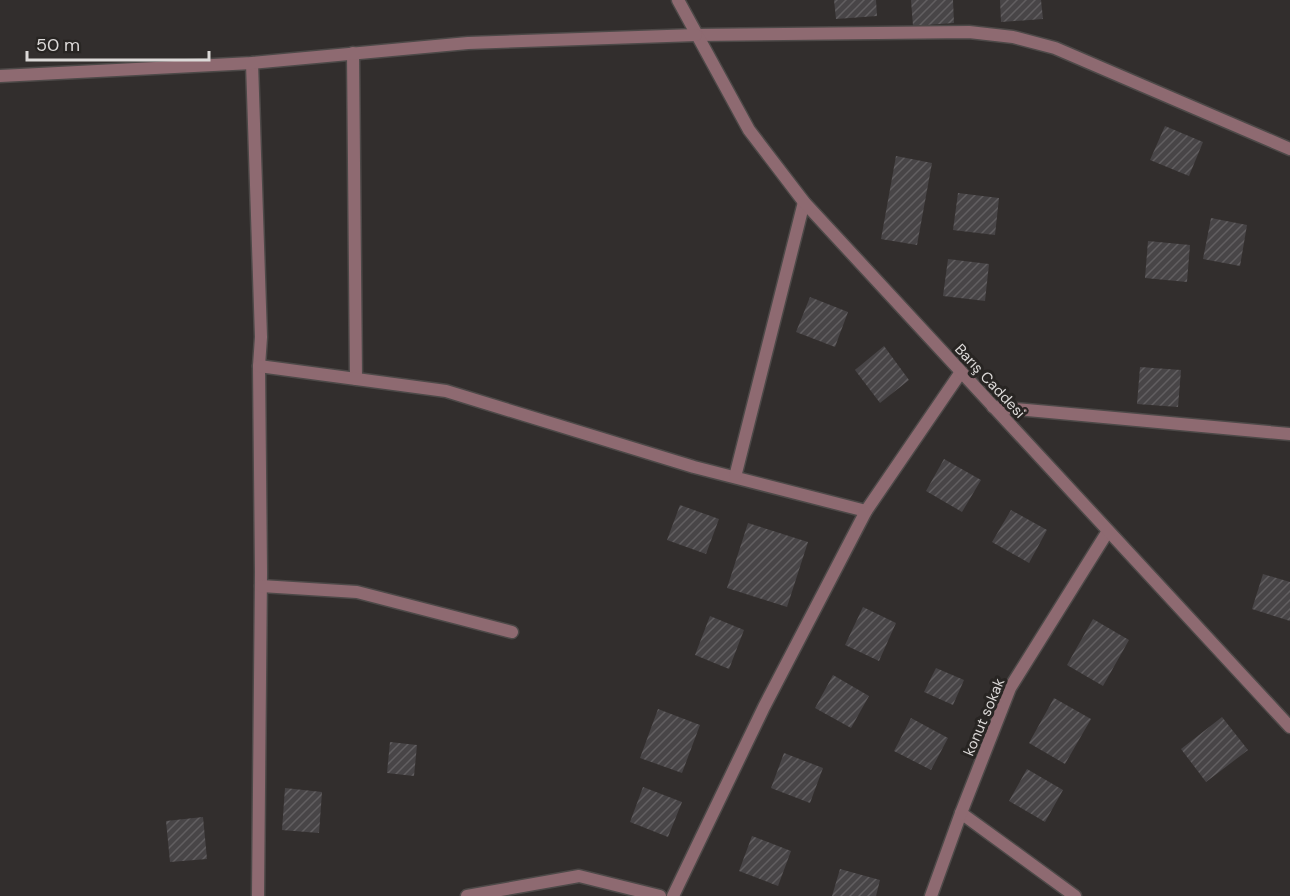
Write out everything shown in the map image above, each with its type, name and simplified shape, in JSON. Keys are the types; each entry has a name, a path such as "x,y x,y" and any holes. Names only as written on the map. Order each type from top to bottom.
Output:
{"street":[{"name":"Barış Caddesi","path":"678,0 749,130 804,202 1290,727"},
{"path":"0,76 252,63 468,44 696,35 969,32 1013,37 1055,48 1290,149"},
{"path":"353,54 356,379"},
{"path":"252,63 261,337 259,366 261,586 258,896"},
{"path":"735,477 804,202"},
{"path":"259,366 446,391 694,467 866,511"},
{"path":"673,896 764,707 866,511 961,372"},
{"path":"993,407 1290,434"},
{"name":"konut sokak","path":"931,896 1011,688 1108,531"},
{"path":"261,586 357,592 512,632"},
{"path":"961,813 1075,896"},
{"path":"467,896 579,876 660,896"}],"building":[{"path":"834,0 876,0 877,16 836,19"},
{"path":"911,0 953,0 954,23 913,26"},
{"path":"1000,0 1041,0 1043,19 1001,22"},
{"path":"1165,126 1203,142 1189,176 1150,160"},
{"path":"896,156 932,163 917,245 881,239"},
{"path":"958,193 999,198 995,235 953,230"},
{"path":"1211,218 1247,225 1240,266 1203,259"},
{"path":"1148,241 1190,245 1187,282 1145,278"},
{"path":"948,259 989,264 985,301 943,296"},
{"path":"810,297 848,312 835,347 796,332"},
{"path":"884,346 909,380 880,403 855,370"},
{"path":"1140,367 1181,370 1178,407 1137,404"},
{"path":"944,459 981,480 962,512 926,491"},
{"path":"680,505 719,519 706,554 667,540"},
{"path":"1011,510 1047,530 1029,563 992,542"},
{"path":"748,523 808,542 787,607 727,588"},
{"path":"1263,574 1290,582 1290,621 1252,609"},
{"path":"863,607 896,623 879,661 845,645"},
{"path":"710,616 744,630 729,669 695,655"},
{"path":"1093,619 1129,640 1103,686 1067,665"},
{"path":"936,668 964,680 953,705 924,692"},
{"path":"833,675 869,696 851,728 815,708"},
{"path":"1054,698 1091,719 1065,764 1029,743"},
{"path":"658,709 700,725 682,773 640,758"},
{"path":"1222,717 1248,750 1206,782 1181,749"},
{"path":"911,718 948,738 931,770 894,751"},
{"path":"390,742 417,745 414,776 387,773"},
{"path":"784,753 823,768 810,803 771,788"},
{"path":"1027,769 1063,790 1045,822 1009,801"},
{"path":"643,787 682,802 668,837 630,822"},
{"path":"285,788 322,792 319,833 282,830"},
{"path":"203,817 207,859 170,862 166,821"},
{"path":"752,836 791,851 778,886 739,871"},
{"path":"840,869 880,880 876,896 832,896"}]}
